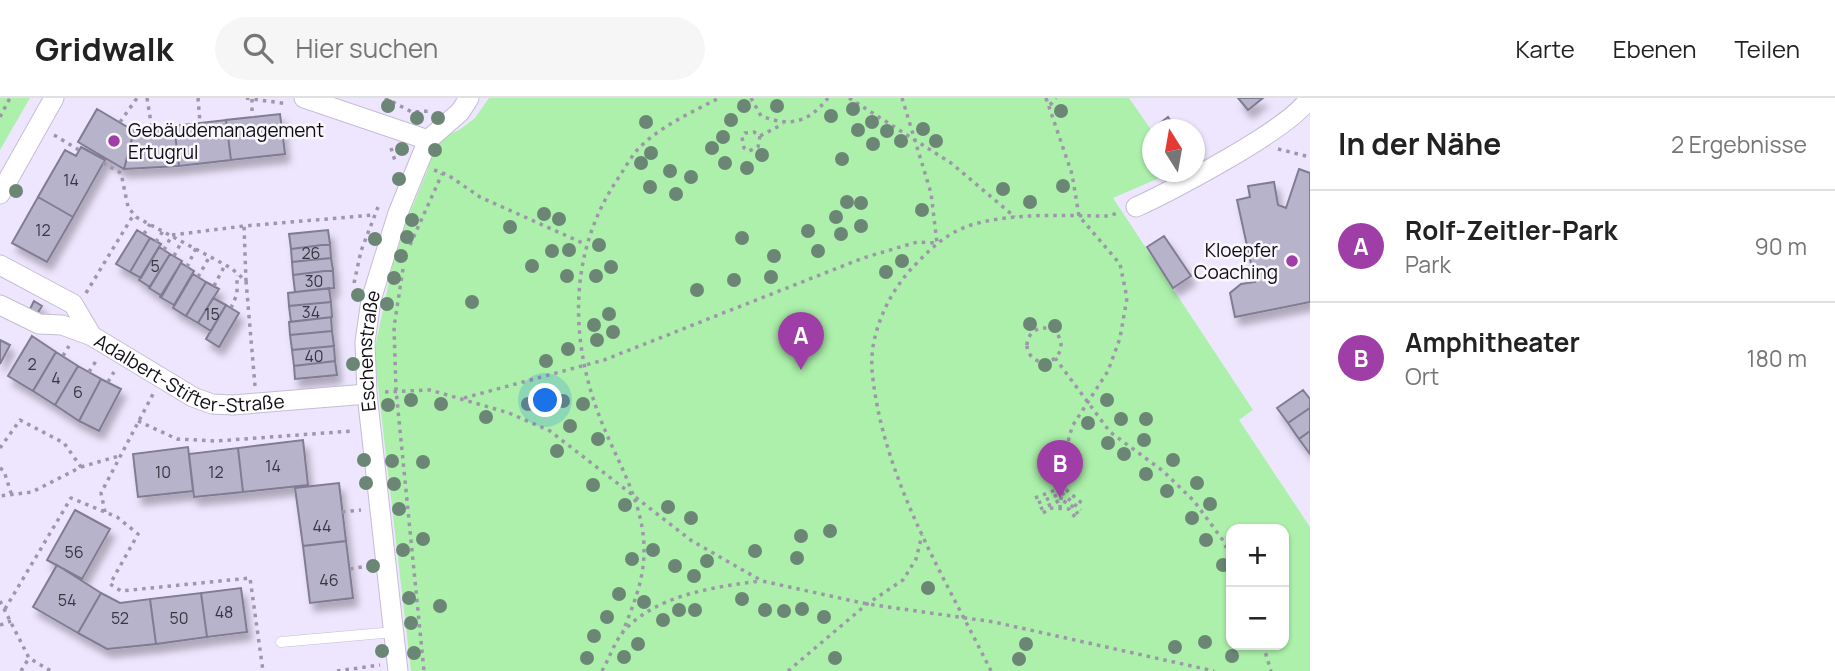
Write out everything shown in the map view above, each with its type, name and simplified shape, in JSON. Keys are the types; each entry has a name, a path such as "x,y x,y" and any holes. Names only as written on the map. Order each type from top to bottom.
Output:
{"street":[{"path":"0,194 54,98"},
{"name":"Eschenstraße","path":"398,667 367,394 365,342 371,300 398,213 418,163 428,140 460,112 469,98"},
{"path":"1136,206 1199,177 1295,113 1309,98"},
{"path":"297,101 428,140"},
{"name":"Adalbert-Stifter-Straße","path":"0,265 73,304 92,335 193,397 212,404 257,404 367,394"},
{"path":"0,304 39,324 62,324 92,335"}],"lane":[{"path":"281,642 394,632"}],"path":[{"path":"0,117 9,98"},
{"path":"120,122 137,98"},
{"path":"147,98 152,129"},
{"path":"198,98 200,123"},
{"path":"246,98 297,101"},
{"path":"385,98 412,112 426,113 435,109"},
{"path":"602,671 622,634 638,590 645,554 634,496 600,418 578,329 578,286 585,244 607,196 638,149 676,121 719,98"},
{"path":"751,98 761,117 783,124"},
{"path":"760,136 783,124 806,118 828,98"},
{"path":"849,98 911,135 951,163 1015,217"},
{"path":"901,98 931,192 937,243"},
{"path":"1046,98 1072,174 1079,216 1120,264 1127,298 1120,338 1108,371 1069,437 1060,507"},
{"path":"1050,105 1056,98"},
{"path":"252,99 252,117"},
{"path":"38,126 79,150"},
{"path":"745,132 754,132 760,136 758,147 749,151 744,148 742,137 745,132"},
{"path":"103,163 121,173 128,207 134,214 210,256 246,281"},
{"path":"418,163 480,197 585,244"},
{"path":"424,671 396,390 394,327 405,257 442,174"},
{"path":"991,671 922,535 883,429 872,368 882,311 906,274 937,243 972,225 1015,217 1109,216 1136,206"},
{"path":"172,235 398,213"},
{"path":"76,310 134,214"},
{"path":"144,234 150,224"},
{"path":"244,226 257,404"},
{"path":"156,242 163,231"},
{"path":"164,250 172,235"},
{"path":"174,256 182,241"},
{"path":"464,398 585,365 863,258 917,242 937,243"},
{"path":"187,267 196,248"},
{"path":"198,277 210,256"},
{"path":"214,286 225,265"},
{"path":"231,308 237,293 236,273"},
{"path":"1049,328 1059,336 1061,348 1055,358 1040,362 1031,356 1027,341 1032,332 1049,328"},
{"path":"1055,358 1089,400 1110,432 1163,471 1194,501 1226,547"},
{"path":"89,372 95,362"},
{"path":"105,512 101,493 162,378"},
{"path":"396,390 430,390 464,398 550,431 692,541 762,580 867,604 994,622 1214,671"},
{"path":"0,448 20,420 64,443 81,467"},
{"path":"138,421 177,439 216,441 354,431"},
{"path":"0,496 32,492 81,467 119,456"},
{"path":"0,468 4,471 10,494"},
{"path":"1035,498 1063,487"},
{"path":"1063,487 1079,512"},
{"path":"1040,508 1062,494"},
{"path":"1062,494 1079,512"},
{"path":"5,609 71,498 117,517 138,534 110,584 121,591 250,579 262,671"},
{"path":"1040,508 1061,500 1079,512"},
{"path":"1040,508 1060,507 1079,512"},
{"path":"342,512 358,511"},
{"path":"788,671 867,604 902,580 916,559 922,535"},
{"path":"350,569 364,566"},
{"path":"622,634 639,617 688,594 762,580"},
{"path":"0,601 29,657 51,671"},
{"path":"0,625 12,621"},
{"path":"1265,650 1271,671"},
{"path":"21,671 29,657"},
{"path":"337,671 398,667"}],"green space":[{"path":"0,98 30,98 0,150"},
{"path":"489,98 1129,98 1144,119 1142,182 1150,182 1113,198 1253,410 1239,420 1310,527 1310,671 411,671 374,352 397,244 428,169 430,152 441,138 459,130 475,118"}],"building":[{"path":"1238,98 1263,98 1248,110"},
{"path":"97,109 134,131 124,169 78,142"},
{"path":"280,114 285,154 231,160 226,120"},
{"path":"226,120 231,160 179,166 174,126"},
{"path":"174,126 179,166 124,169 134,131"},
{"path":"81,147 105,160 73,217 38,197 65,150 76,156"},
{"path":"1299,169 1310,173 1310,302 1235,317 1230,293 1241,284 1255,282 1237,200 1250,197 1248,186 1274,182 1278,205 1286,208"},
{"path":"38,197 73,217 47,262 12,243"},
{"path":"137,230 150,238 130,272 116,264"},
{"path":"328,230 330,244 291,249 289,234"},
{"path":"1164,236 1191,276 1173,288 1147,247"},
{"path":"150,238 161,244 141,278 130,272"},
{"path":"330,244 331,258 292,262 291,249"},
{"path":"159,247 170,254 150,287 139,280"},
{"path":"170,254 182,261 162,296 149,288"},
{"path":"331,258 333,270 293,275 292,262"},
{"path":"181,263 194,271 174,305 160,297"},
{"path":"333,270 334,288 295,292 293,275"},
{"path":"193,274 206,282 186,316 173,308"},
{"path":"206,282 219,289 198,323 186,316"},
{"path":"329,288 331,302 289,306 288,293"},
{"path":"213,298 226,305 211,331 198,323"},
{"path":"34,301 42,306 37,314 30,309"},
{"path":"331,302 332,317 291,322 289,306"},
{"path":"226,305 239,313 219,347 206,339"},
{"path":"331,317 332,331 290,335 289,322"},
{"path":"332,331 334,346 292,350 290,335"},
{"path":"32,336 56,352 33,391 8,376"},
{"path":"0,340 10,345 0,364"},
{"path":"334,346 335,361 294,366 292,350"},
{"path":"56,352 78,366 55,405 33,391"},
{"path":"335,361 337,375 295,379 294,366"},
{"path":"78,366 101,379 79,421 55,405"},
{"path":"101,379 121,389 99,431 79,421"},
{"path":"1303,390 1310,399 1310,408 1288,423 1277,408"},
{"path":"1310,408 1310,431 1299,439 1288,423"},
{"path":"1310,431 1310,454 1299,439"},
{"path":"303,440 308,485 243,492 238,448"},
{"path":"188,447 193,491 138,497 133,454"},
{"path":"238,448 243,492 194,497 189,454"},
{"path":"339,483 346,541 303,546 295,488"},
{"path":"75,510 110,529 82,579 47,560"},
{"path":"346,541 353,598 310,603 303,546"},
{"path":"57,565 101,593 78,633 33,607"},
{"path":"241,588 247,632 207,637 201,593"},
{"path":"101,593 120,603 150,599 156,644 107,649 78,633"},
{"path":"201,593 207,637 156,644 150,599"}],"place":[{"name":"Gebäudemanagement Ertugrul","path":"114,141"},
{"name":"Kloepfer Coaching","path":"1292,261"},
{"name":"Rolf-Zeitler-Park","path":"801,370"},
{"name":"Amphitheater","path":"1060,498"}]}
